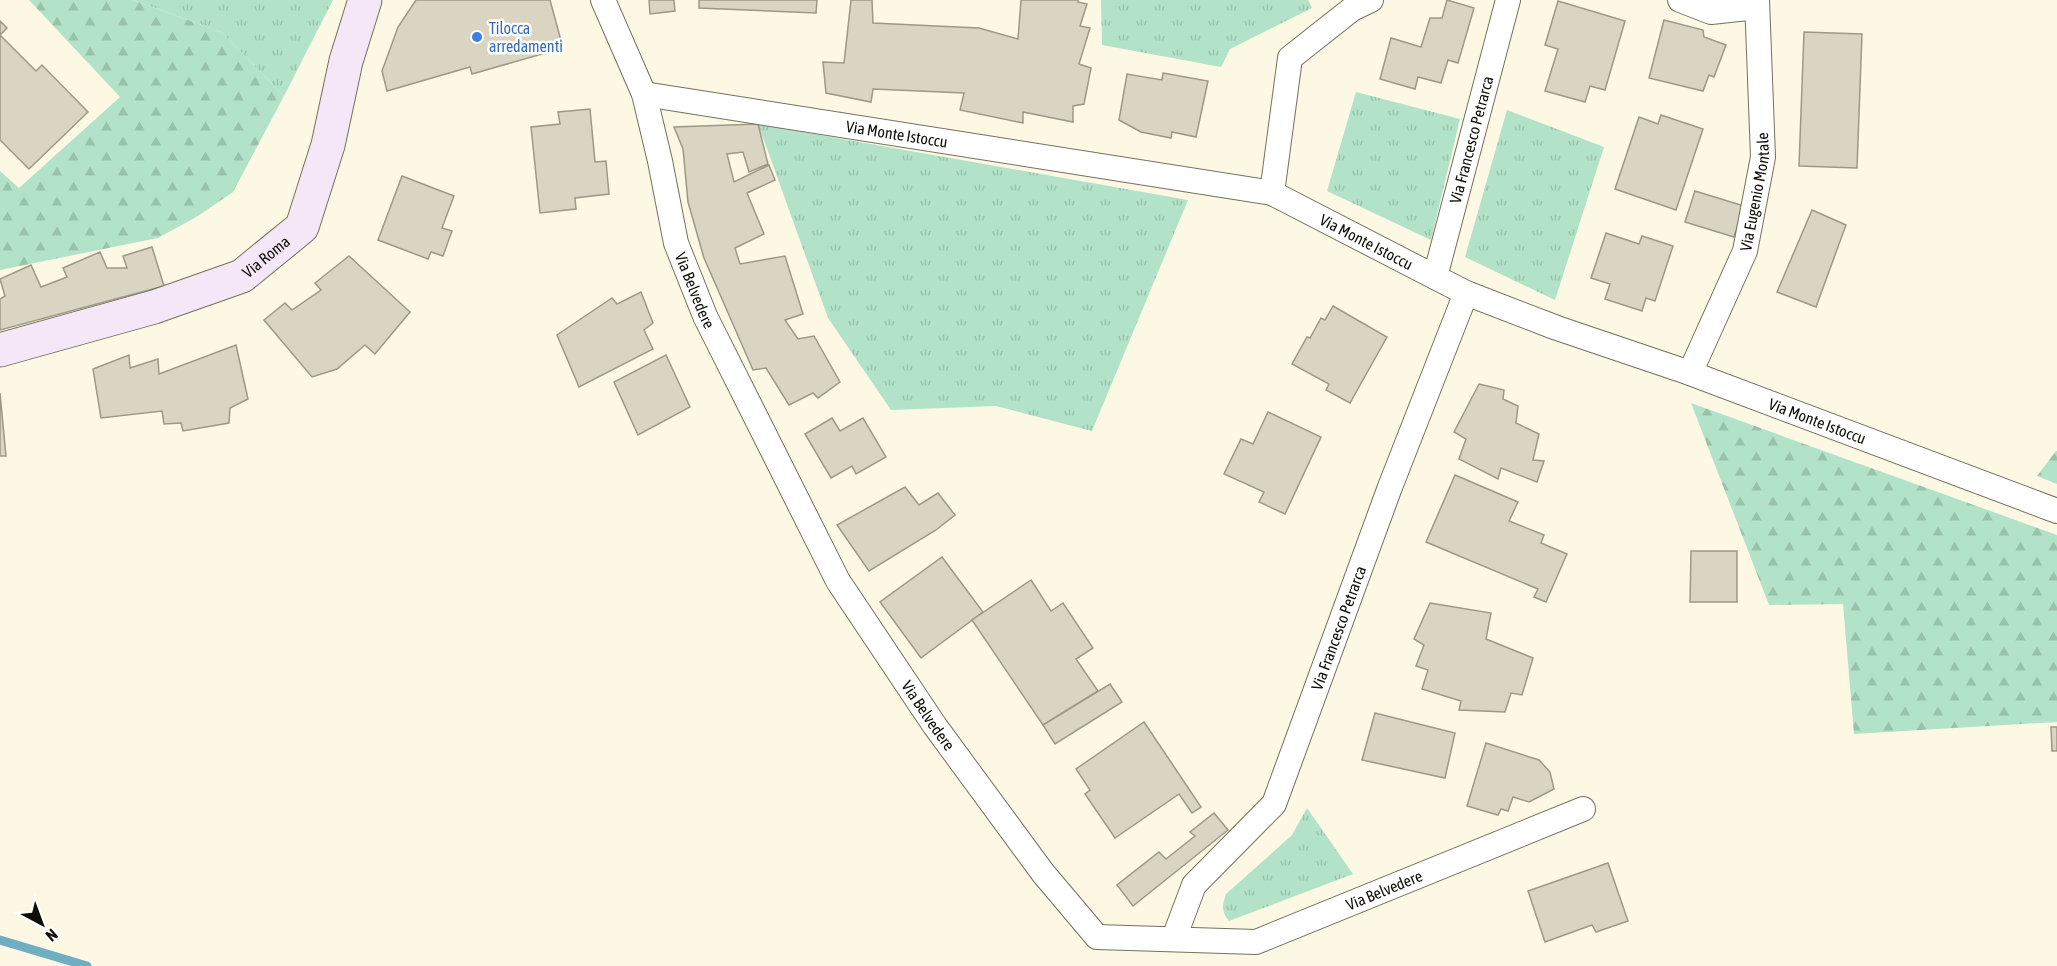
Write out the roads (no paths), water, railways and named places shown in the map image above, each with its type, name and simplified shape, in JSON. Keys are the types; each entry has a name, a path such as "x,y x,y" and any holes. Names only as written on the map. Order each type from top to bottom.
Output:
{"main road":[{"name":"Via Roma","path":"0,350 154,308 242,276 302,227 328,145 346,61 365,0"}],"street":[{"name":"Via Belvedere","path":"603,0 644,94 676,243 688,274 710,326 838,581 935,726 1042,873 1097,937 1256,942 1583,808"},
{"path":"1272,193 1290,58 1352,9 1371,0"},
{"name":"Via Francesco Petrarca","path":"1435,277 1508,0"},
{"path":"1680,0 1711,12 1757,4"},
{"name":"Via Eugenio Montale","path":"1690,373 1745,251 1760,169 1762,157 1757,4"},
{"name":"Via Monte Istoccu","path":"644,94 1272,193 1466,293 1557,328 1690,373 2057,511"},
{"name":"Via Francesco Petrarca","path":"1174,938 1194,885 1274,804 1386,498 1466,293"}],"waterway":[{"path":"0,940 87,966"}],"place":[{"name":"Tilocca arredamenti","path":"477,37"}]}
